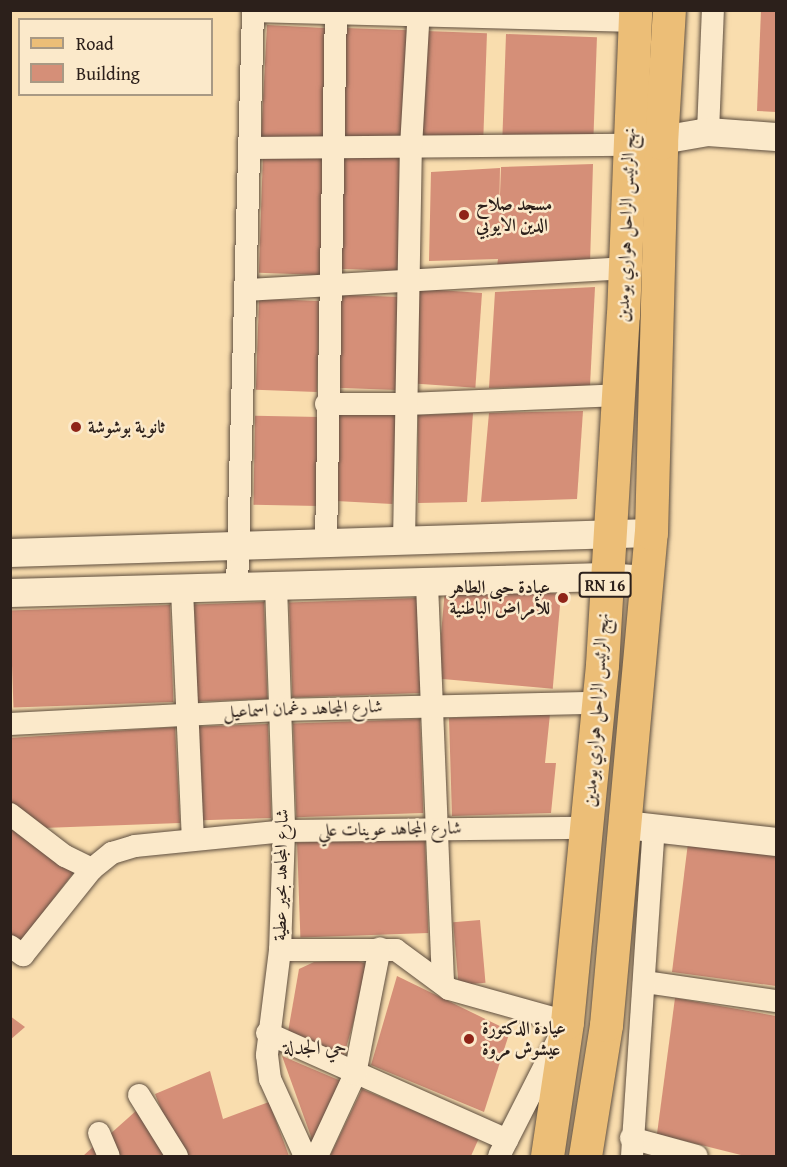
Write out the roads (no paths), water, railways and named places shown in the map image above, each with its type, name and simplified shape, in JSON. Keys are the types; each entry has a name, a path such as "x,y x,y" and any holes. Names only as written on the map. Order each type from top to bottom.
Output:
{"main road":[{"name":"نهج الرئيس الراحل هواري بومدين","path":"547,1156 567,1022 587,828 619,395 625,268 669,10"},
{"name":"نهج الرئيس الراحل هواري بومدين","path":"585,1156 640,827 647,580 651,533 645,144 635,16"}],"street":[{"path":"708,132 713,10"},
{"path":"237,588 240,545 253,11 635,16"},
{"path":"326,543 326,404 336,12"},
{"path":"404,543 411,147 418,12"},
{"path":"249,148 645,144 708,132 777,137"},
{"path":"247,290 410,284 625,268"},
{"path":"326,404 407,404 619,395"},
{"path":"10,553 240,545 404,543 608,532 651,533"},
{"path":"10,593 182,590 276,585 427,584 605,577 647,580"},
{"path":"427,584 443,984"},
{"name":"شارع المجاهد بحير عطية","path":"276,585 284,831 280,950 267,1033 270,1079 305,1156"},
{"path":"182,590 193,839"},
{"name":"شارع المجاهد دغمان اسماعيل","path":"10,724 432,704 597,703"},
{"path":"10,814 65,856 92,869"},
{"name":"شارع المجاهد عوينات علي","path":"10,946 23,955 92,869 112,853 135,846 284,831 436,827 587,828"},
{"path":"697,1156 631,1147 645,982 640,827 777,842"},
{"path":"316,1156 355,1074 380,948"},
{"path":"267,1033 503,1148 567,1022 443,984 396,950 380,948 280,950"},
{"path":"645,982 777,1001"},
{"path":"139,1095 177,1156"},
{"path":"99,1133 109,1156"}],"place":[{"name":"مسجد صلاح الدين الايوبي","path":"464,215"},
{"name":"ثانوية بوشوشة","path":"76,427"},
{"name":"عيادة حبى الطاهر للأمراض الباطنية","path":"563,598"},
{"name":"عيادة الدكتورة عيشوش مروة","path":"469,1039"}],"district":[{"name":"حي الجدلة","path":"315,1046"}]}
